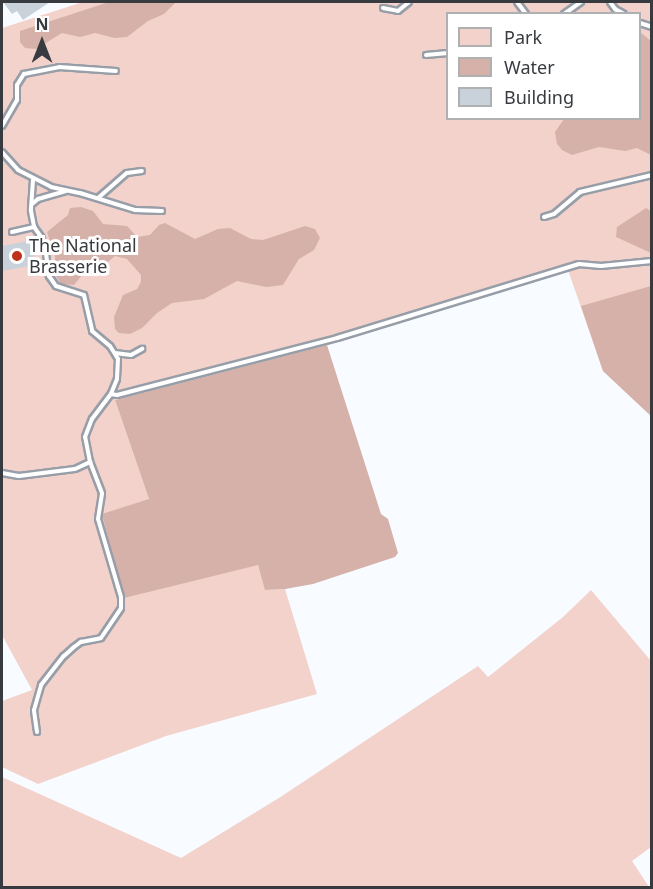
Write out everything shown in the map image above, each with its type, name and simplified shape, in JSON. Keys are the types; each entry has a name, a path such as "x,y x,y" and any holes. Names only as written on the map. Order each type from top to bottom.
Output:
{"lane":[{"path":"383,8 395,12 408,2"},
{"path":"567,12 580,2"},
{"path":"426,55 446,53"},
{"path":"2,126 17,100 17,85 24,74 59,67 116,72"},
{"path":"2,152 18,170 33,179 135,210 162,211"},
{"path":"98,198 127,173 142,171"},
{"path":"544,217 554,214 580,192 651,176"},
{"path":"33,179 34,227 42,238"},
{"path":"32,204 38,199 67,191"},
{"path":"12,232 34,227"},
{"path":"37,732 34,710 41,685 53,673 61,659 74,647 81,642 101,639 121,605 99,519 102,493 90,462 85,437 87,429 111,394 117,379 118,359 111,346 92,331 84,295 56,286 49,276 45,245"},
{"path":"111,394 337,338 579,264 600,266 651,261"},
{"path":"115,353 131,355 142,349"},
{"path":"2,473 19,476 75,469 90,462"}],"green space":[{"path":"83,2 651,2 651,416 603,371 568,270 327,345 115,400 149,499 258,565 266,590 285,589 317,694 166,736 38,784 2,767 2,701 32,690 2,635 2,28"},
{"path":"591,590 651,661 651,847 632,861 649,887 2,887 2,777 181,858 282,796 478,666 488,677 563,617"}],"shaded area":[{"path":"652,286 651,416 603,371 581,306"},
{"path":"327,345 381,514 388,519 398,553 395,557 313,584 285,589 265,590 258,565 124,598 102,514 149,499 115,400"}],"water":[{"path":"109,2 176,2 164,14 148,21 127,37 115,38 95,33 80,37 62,33 36,49 25,48 20,42 20,31"},
{"path":"641,33 651,41 651,155 637,148 625,151 599,147 572,155 562,150 557,144 555,132 563,120 641,120"},
{"path":"81,207 93,211 103,224 127,226 137,237 150,235 159,225 165,223 195,239 218,229 230,228 251,239 263,240 305,226 315,229 320,238 314,250 299,259 283,285 266,287 237,281 204,299 172,303 157,313 142,328 130,334 119,333 115,329 114,317 123,295 137,289 141,282 141,275 127,259 115,256 103,266 87,269 74,285 61,284 55,275 55,256 47,232 68,215 70,208"},
{"path":"646,208 651,211 651,253 616,237 617,227"}],"building":[{"path":"3,2 50,2 23,20 17,11 12,14"},
{"name":"The National Brasserie","path":"38,239 42,242 41,246 32,247 35,265 2,271 2,246"}],"place":[{"name":"The National Brasserie","path":"17,256"}]}
